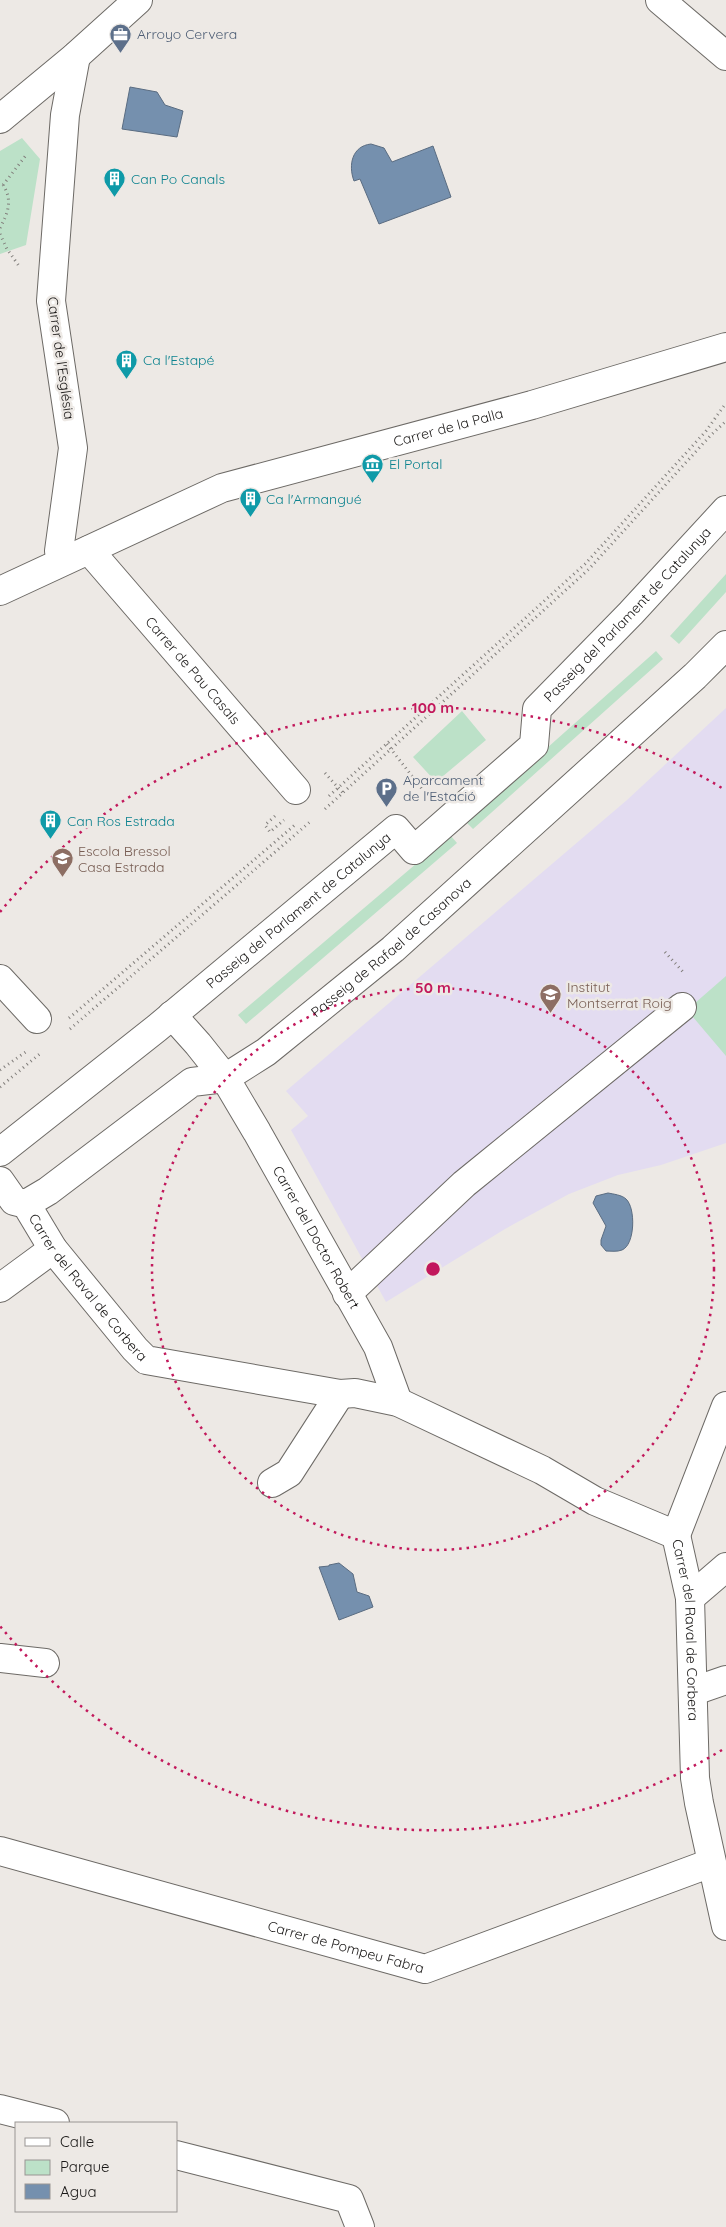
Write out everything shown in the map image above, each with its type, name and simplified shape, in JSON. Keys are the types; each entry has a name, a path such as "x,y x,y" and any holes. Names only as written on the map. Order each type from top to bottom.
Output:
{"street":[{"path":"0,118 76,56 138,0"},
{"path":"670,3 726,56"},
{"name":"Carrer de l'Església","path":"62,561 59,551 73,448 51,301 65,115 76,56"},
{"name":"Carrer de la Palla","path":"62,561 222,488 532,405 726,347"},
{"name":"Passeig del Parlament de Catalunya","path":"0,1152 172,1015 396,829 414,850 534,746 536,709 631,613 726,510"},
{"name":"Carrer de Pau Casals","path":"89,550 296,790"},
{"path":"0,591 62,561"},
{"name":"Passeig de Rafael de Casanova","path":"26,1204 78,1169 192,1082 225,1078 266,1052 393,949 695,676 726,644"},
{"path":"0,979 37,1019"},
{"path":"347,1294 464,1184 682,1007"},
{"name":"Carrer del Doctor Robert","path":"172,1015 225,1078 258,1132 382,1359 398,1402"},
{"name":"Carrer del Raval de Corbera","path":"0,1181 14,1201 26,1204 53,1249 135,1350 146,1360 398,1402 542,1470 595,1502 676,1535 690,1598 696,1778 726,1926"},
{"path":"0,1288 53,1249"},
{"path":"272,1483 289,1473 348,1393 372,1380 382,1359"},
{"path":"676,1535 726,1406"},
{"path":"690,1598 726,1567"},
{"path":"0,1658 46,1663"},
{"path":"694,1691 726,1680"},
{"name":"Carrer de Pompeu Fabra","path":"0,1851 425,1969 712,1864"},
{"path":"0,2109 51,2122"},
{"path":"178,2155 349,2199 360,2227"}],"path":[{"path":"0,228 9,207 7,192 2,185 28,153"},
{"path":"0,234 7,249"},
{"path":"324,800 585,564 706,431 726,403"},
{"path":"323,811 589,569 710,436 726,421"},
{"path":"387,743 428,795"},
{"path":"322,775 326,772 343,793"},
{"path":"68,1030 316,817"},
{"path":"63,1023 302,819"},
{"path":"664,952 688,978"},
{"path":"0,1070 32,1047"},
{"path":"0,1087 48,1048"}],"shaded area":[{"name":"Institut Montserrat Roig","path":"726,708 726,1143 661,1165 618,1175 569,1194 505,1229 386,1302 291,1130 308,1116 286,1091 627,800"}],"green space":[{"path":"22,138 40,159 26,245 0,254 0,151"},
{"path":"726,574 726,592 679,644 670,636"},
{"path":"656,651 663,659 473,829 465,821"},
{"path":"462,711 486,740 436,782 413,757"},
{"path":"450,835 457,843 246,1024 238,1015"},
{"path":"726,976 726,1056 687,1010"}],"water":[{"path":"130,87 157,92 165,105 183,111 177,137 122,129"},
{"path":"371,144 384,148 392,162 433,146 451,197 379,224 360,179 354,181 351,169 353,157 359,148"},
{"path":"608,1193 626,1199 633,1218 630,1241 626,1247 618,1251 606,1251 601,1245 606,1226 593,1203 596,1196"},
{"path":"339,1563 353,1574 357,1592 369,1596 373,1607 339,1620 319,1567"}],"place":[{"name":"Arroyo Cervera","path":"121,53"},
{"name":"Can Po Canals","path":"115,198"},
{"name":"Ca l'Estapé","path":"127,379"},
{"name":"El Portal","path":"373,483"},
{"name":"Ca l'Armangué","path":"250,518"},
{"name":"Aparcament de l'Estació","path":"387,807"},
{"name":"Can Ros Estrada","path":"51,840"},
{"name":"Escola Bressol Casa Estrada","path":"62,878"},
{"name":"Institut Montserrat Roig","path":"551,1014"}]}
